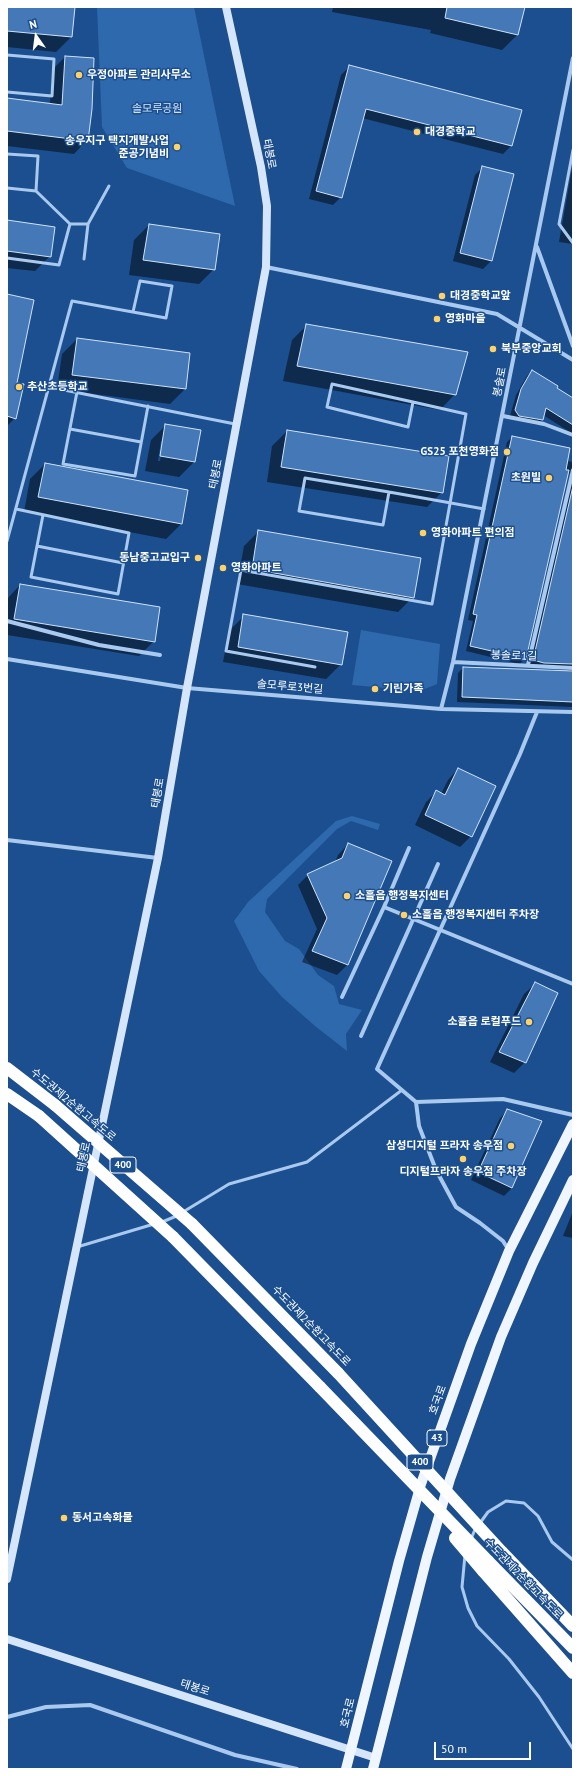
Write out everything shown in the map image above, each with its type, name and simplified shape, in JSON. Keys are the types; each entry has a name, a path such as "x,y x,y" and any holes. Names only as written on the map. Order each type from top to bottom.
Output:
{"highway":[{"name":"수도권제2순환고속도로","path":"7,1068 55,1105 192,1224 338,1372 502,1552 573,1626"},
{"name":"수도권제2순환고속도로","path":"7,1094 39,1116 173,1237 320,1387 486,1566 573,1648"},
{"path":"486,1566 573,1673"}],"main road":[{"name":"태봉로","path":"7,1579 158,858 187,688 266,267 267,206 261,167 226,7"},
{"name":"호국로","path":"346,1769 399,1561 421,1484 471,1344 509,1251 573,1124"},
{"name":"43","path":"373,1769 428,1557 450,1479 501,1337 533,1263 573,1180"},
{"name":"태봉로","path":"7,1639 376,1758"}],"street":[{"name":"봉솔로","path":"441,709 453,662 503,416 519,327 537,247 573,58"},
{"path":"567,87 573,88"},
{"path":"537,247 573,346"},
{"path":"266,267 497,314 573,360"},
{"path":"503,416 544,424 573,435"},
{"path":"528,665 573,470"},
{"path":"7,621 98,645 160,655"},
{"name":"솔모루로3번길","path":"7,659 187,688 441,709 573,712"},
{"name":"봉솔로1길","path":"453,662 573,668"},
{"path":"509,1251 502,1241 480,1222 456,1207 433,1162 419,1126 416,1102 377,1068 441,931 520,754 536,712"},
{"path":"7,840 158,858"},
{"path":"342,997 384,907 409,848"},
{"path":"360,1036 414,920 438,864"},
{"path":"384,907 573,984"},
{"path":"416,1102 503,1099 573,1115"},
{"path":"7,1717 46,1707 90,1705 235,1756 297,1769"}],"lane":[{"path":"7,55 54,59 52,96 7,92"},
{"path":"573,150 559,224 573,243"},
{"path":"7,154 38,156 36,191"},
{"path":"84,259 88,224 109,186"},
{"path":"7,188 36,191 70,224 88,224"},
{"path":"7,258 59,265 70,224"},
{"path":"7,542 72,301 166,318 172,286 140,281 134,312"},
{"path":"315,667 226,651 241,570 432,604 466,414 413,402 332,384 327,407 408,427 413,402"},
{"path":"49,387 237,424"},
{"path":"77,392 63,464 135,476 148,406"},
{"path":"70,429 141,442"},
{"path":"389,492 383,526 299,511 305,478 389,492 484,509"},
{"path":"16,509 129,533 118,594 31,577 42,515"},
{"path":"36,546 123,563"},
{"path":"76,1248 174,1218 229,1184 307,1162 402,1090"},
{"path":"573,1560 552,1542 538,1516 524,1503 506,1501 488,1512 475,1529 464,1558 462,1587 468,1608 477,1626 513,1664 538,1697 573,1749"}],"green space":[{"name":"솔모루공원","path":"97,7 194,7 235,206 127,168 102,127"},
{"path":"361,630 440,644 437,684 420,691 352,685"},
{"path":"352,816 380,824 378,830 351,821 337,829 267,899 265,912 285,941 299,949 318,975 334,986 339,1004 362,1010 346,1034 347,1051 315,1026 282,997 259,971 234,921 248,902 336,821"}],"building":[{"path":"7,7 75,7 72,37 7,31"},
{"path":"447,7 525,7 518,35 445,18"},
{"path":"65,56 94,58 92,109 88,141 7,131 7,98 62,105"},
{"name":"대경중학교","path":"349,65 522,110 512,146 366,109 342,198 316,191"},
{"path":"482,166 514,174 492,261 460,253"},
{"path":"7,220 55,227 51,257 7,251"},
{"path":"149,224 220,234 215,270 143,260"},
{"path":"7,294 34,300 17,383 24,384 16,419 7,416"},
{"path":"306,324 468,352 456,395 297,366"},
{"path":"77,338 190,353 186,389 72,375"},
{"path":"532,370 558,386 557,388 573,398 573,425 546,408 543,420 519,416 515,410 521,389"},
{"path":"165,424 201,430 195,462 160,456"},
{"path":"287,430 449,456 443,493 281,467"},
{"path":"512,436 570,448 566,470 569,470 526,659 470,646 477,615 473,614"},
{"path":"45,463 188,490 182,524 38,497"},
{"path":"573,486 573,664 544,663 533,660"},
{"path":"258,530 421,558 414,598 252,569"},
{"path":"20,584 160,607 155,642 14,619"},
{"path":"243,614 348,632 342,665 238,647"},
{"path":"463,667 573,671 573,702 462,697"},
{"path":"458,768 496,786 472,837 425,815 436,790 445,795"},
{"name":"소흘읍 행정복지센터","path":"348,843 392,861 348,965 312,951 327,918 307,874 342,858"},
{"name":"소흘읍 로컬푸드","path":"535,982 558,993 526,1063 499,1052"},
{"name":"삼성디지털 프라자 송우점","path":"507,1109 542,1121 512,1188 478,1172"}],"place":[{"name":"우정아파트 관리사무소","path":"79,75"},
{"name":"대경중학교","path":"417,132"},
{"name":"송우지구 택지개발사업 준공기념비","path":"177,147"},
{"name":"대경중학교앞","path":"442,296"},
{"name":"영화마을","path":"437,319"},
{"name":"북부중앙교회","path":"493,349"},
{"name":"추산초등학교","path":"19,387"},
{"name":"GS25 포천영화점","path":"507,452"},
{"name":"초원빌","path":"549,478"},
{"name":"영화아파트 편의점","path":"423,533"},
{"name":"동남중고교입구","path":"198,558"},
{"name":"영화아파트","path":"223,568"},
{"name":"기린가족","path":"375,689"},
{"name":"소흘읍 행정복지센터","path":"347,896"},
{"name":"소흘읍 행정복지센터 주차장","path":"404,915"},
{"name":"소흘읍 로컬푸드","path":"529,1022"},
{"name":"삼성디지털 프라자 송우점","path":"511,1146"},
{"name":"디지털프라자 송우점 주차장","path":"463,1159"},
{"name":"동서고속화물","path":"64,1518"}]}
